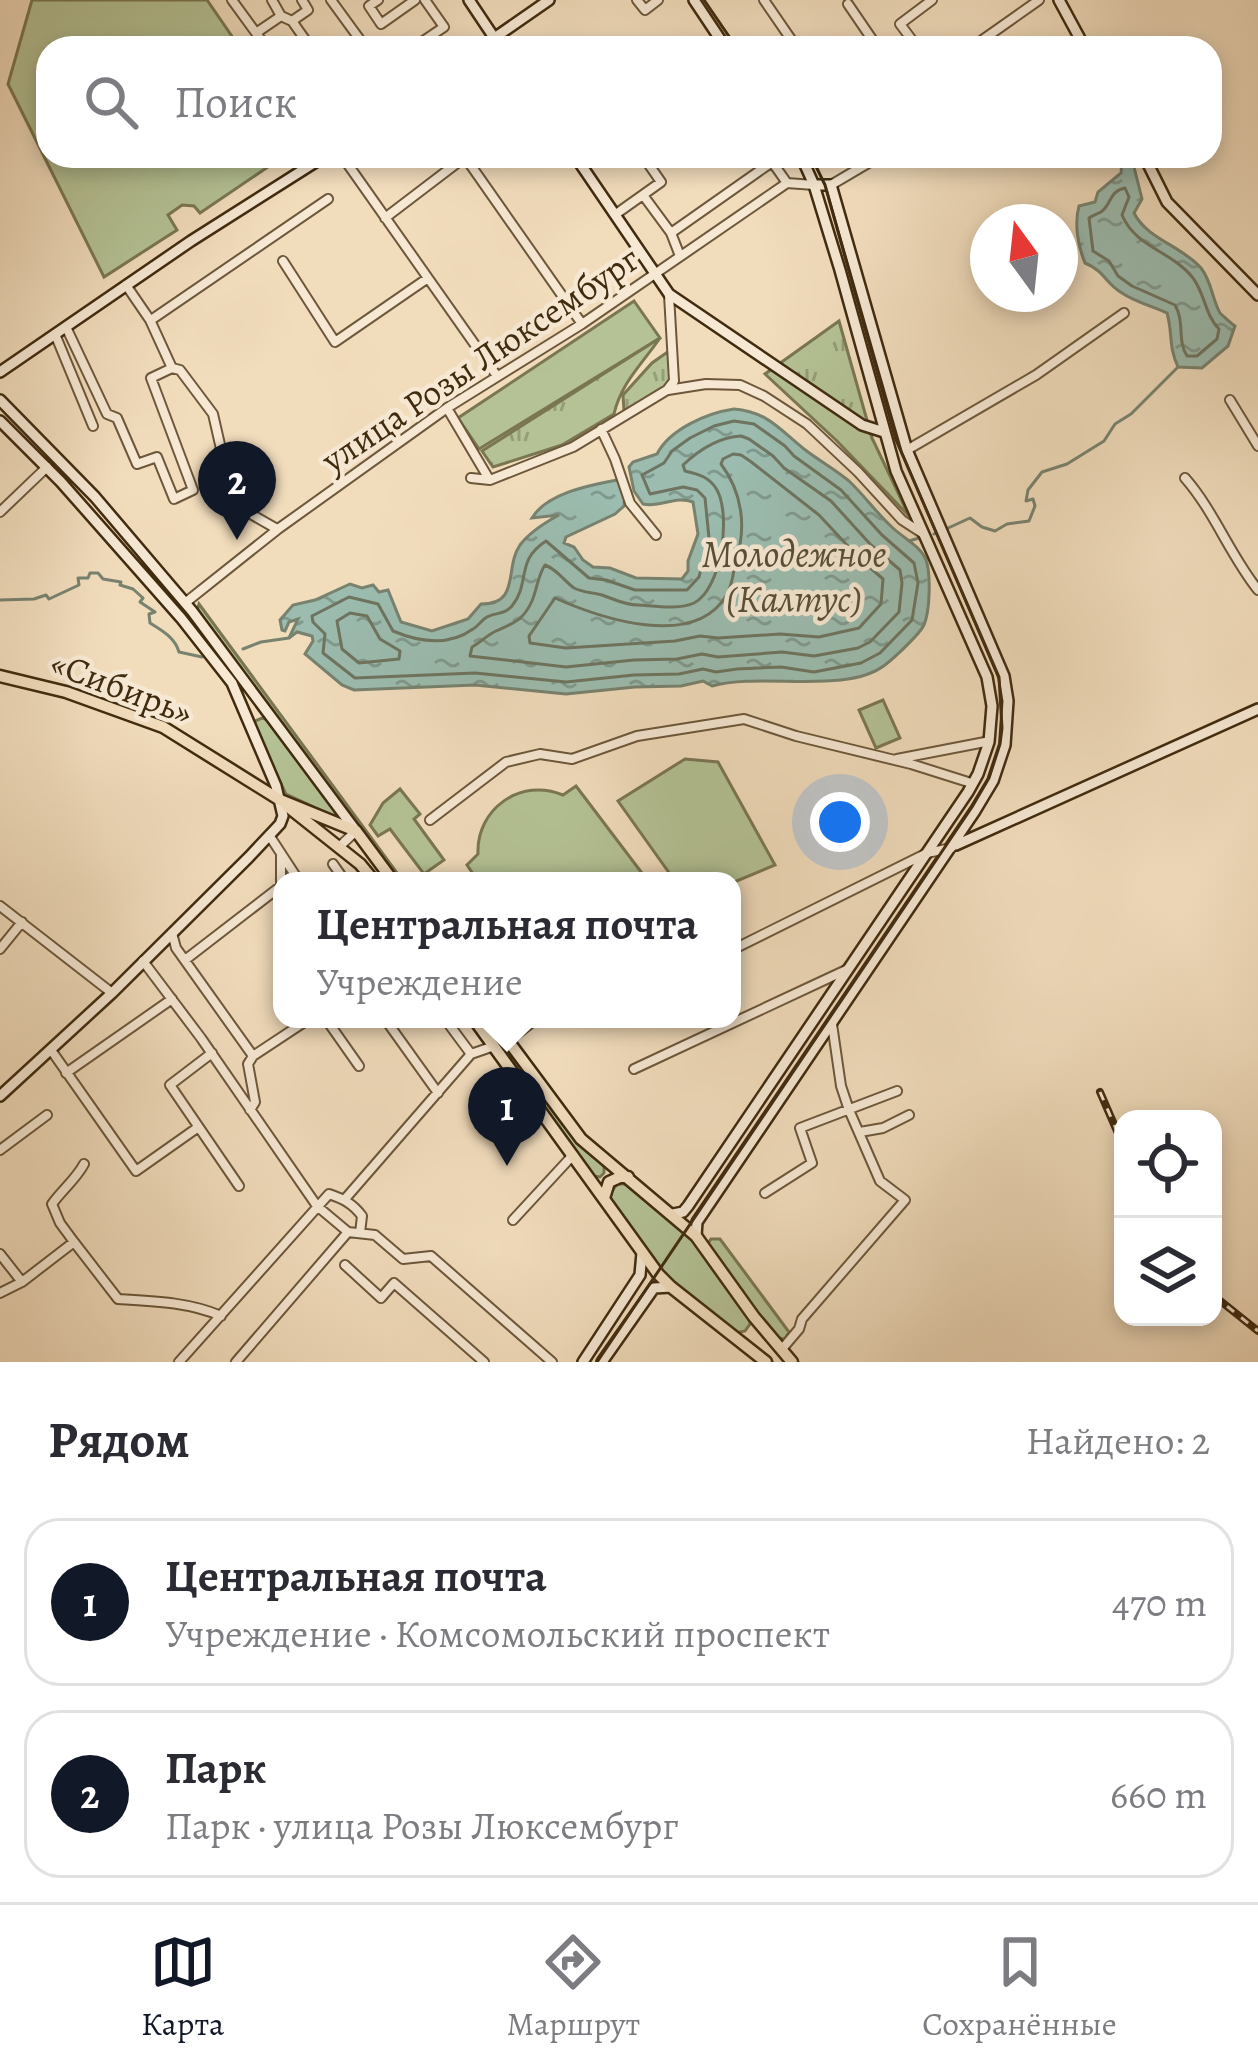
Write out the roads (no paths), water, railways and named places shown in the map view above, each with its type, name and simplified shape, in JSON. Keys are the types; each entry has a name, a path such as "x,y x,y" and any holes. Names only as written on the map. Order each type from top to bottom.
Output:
{"main road":[{"path":"469,0 493,36"},
{"path":"506,36 549,0"},
{"path":"694,0 719,36"},
{"path":"1059,0 1078,36"},
{"path":"0,372 306,168"},
{"path":"583,168 668,294 862,424 884,432"},
{"path":"673,1214 688,1206 927,853 978,773 988,742 992,706 983,663 896,471 806,168"},
{"path":"1150,168 1167,202 1258,295"},
{"path":"696,1235 697,1222 951,848 993,781 1005,745 1008,701 997,653 907,450 831,185 814,185"},
{"path":"0,400 95,497 185,603 386,872"},
{"path":"0,421 110,538 232,683 276,786 283,816 269,836 112,993 0,1096"},
{"path":"110,538 120,535 122,528"},
{"name":"«Сибирь»","path":"0,676 65,692 163,727 280,800 356,831"},
{"path":"951,848 1258,709"},
{"name":"«Сибирь»","path":"280,800 367,872"},
{"path":"280,824 299,818"},
{"path":"481,1028 671,1287 766,1362"},
{"path":"499,1028 580,1138 696,1235 792,1362"},
{"path":"590,1179 604,1176 606,1160"},
{"path":"604,1198 609,1182 628,1178"},
{"path":"583,1362 640,1275 642,1253"},
{"path":"602,1362 654,1288 671,1287"},
{"path":"736,1336 749,1330 754,1317"},
{"path":"752,1350 756,1338 766,1332"}],"street":[{"path":"232,0 258,36"},
{"path":"272,0 302,36"},
{"path":"292,21 308,10 302,0"},
{"path":"332,0 358,36"},
{"path":"378,0 369,6 381,24 416,0"},
{"path":"431,36 444,27 428,4 441,0"},
{"path":"637,0 645,10 658,0"},
{"path":"764,0 789,36"},
{"path":"908,36 900,24 932,0"},
{"path":"988,36 1039,0"},
{"path":"848,4 870,36"},
{"path":"256,33 281,16"},
{"path":"350,168 496,376"},
{"path":"385,218 450,168"},
{"path":"473,168 582,323"},
{"path":"616,214 661,182 651,168"},
{"path":"670,233 758,168"},
{"path":"776,168 787,183 814,185"},
{"path":"831,185 860,168"},
{"name":"улица Розы Люксембург","path":"185,603 278,529 447,408 582,323 787,183"},
{"path":"643,195 670,233 680,257"},
{"path":"150,320 328,199"},
{"path":"283,261 335,342 428,278"},
{"path":"126,284 150,320 172,368"},
{"path":"471,478 490,480 573,447 667,390 674,381 668,294"},
{"path":"907,450 1036,375 1124,313"},
{"path":"66,327 107,414 117,418 137,464 157,457 174,499 194,490 151,377 172,368 180,370 213,414 227,501 278,529"},
{"path":"56,334 93,426"},
{"path":"667,390 740,385 764,396 807,424 902,520 922,533"},
{"path":"1230,400 1258,446"},
{"path":"447,408 490,480"},
{"path":"601,429 631,503 656,536"},
{"path":"0,512 46,467"},
{"path":"1185,478 1258,590"},
{"path":"245,719 265,708"},
{"path":"430,820 506,762 540,754 572,759 637,736 744,719 968,782"},
{"path":"896,760 985,742"},
{"path":"339,847 356,831"},
{"path":"269,836 293,872"},
{"path":"741,946 927,853 951,848"},
{"path":"281,855 281,872"},
{"path":"333,864 339,872"},
{"path":"185,960 273,893"},
{"path":"0,906 112,993"},
{"path":"0,949 22,922"},
{"path":"172,933 176,948 253,1056"},
{"path":"143,961 317,1206 348,1232 375,1235 403,1259 431,1256 552,1362"},
{"path":"741,1019 847,970"},
{"path":"66,1073 172,999"},
{"path":"781,1350 802,1318 905,1200 880,1181 849,1110 832,1024"},
{"path":"250,1110 255,1102 248,1064 295,1028"},
{"path":"332,1028 359,1066"},
{"path":"391,1028 438,1093"},
{"path":"452,1028 471,1054"},
{"path":"508,1041 525,1028"},
{"path":"634,1069 722,1028"},
{"path":"345,1199 471,1054 494,1046"},
{"path":"51,1050 136,1171 196,1128"},
{"path":"212,1053 170,1085 239,1186"},
{"path":"765,1193 812,1163 800,1128 897,1091"},
{"path":"0,1150 47,1115"},
{"path":"860,1132 883,1128 909,1115"},
{"path":"513,1220 573,1155"},
{"path":"84,1164 52,1204 60,1223 118,1299 161,1302 220,1316"},
{"path":"179,1362 329,1194 345,1199 362,1216 361,1233"},
{"path":"236,1362 348,1232"},
{"path":"0,1293 74,1242"},
{"path":"0,1254 22,1282"},
{"path":"345,1264 381,1298 394,1283 484,1362"}],"water":[{"path":"1121,168 1134,168 1142,199 1134,213 1140,222 1201,268 1220,313 1235,326 1228,346 1202,368 1178,367 1167,313 1122,293 1085,263 1078,234 1079,206 1095,202 1098,192"},
{"name":"Молодежное (Калтус)","path":"734,409 764,418 844,477 924,555 929,583 924,625 885,665 849,679 712,686 703,681 566,694 475,685 354,690 305,654 312,636 297,632 289,638 298,619 282,630 280,620 293,605 350,584 388,590 401,622 432,631 468,619 481,604 502,598 520,545 559,515 532,518 539,509 569,492 617,480 625,492 624,506 566,537 564,543 593,567 636,578 682,579 698,534 693,502 643,504 634,491 629,467 657,454 690,424"}],"waterway":[{"path":"946,529 970,518 995,531 1029,521 1035,506 1033,499 1026,501 1028,490 1042,472 1067,464 1104,441 1115,424 1178,367"},
{"path":"909,541 919,538"},
{"path":"0,600 46,595 49,599 79,585 78,578 98,573 143,598 140,602 155,612 149,614 150,623 179,652 202,657"},
{"path":"243,649 289,638"}],"tram line":[{"path":"704,0 729,36"},
{"path":"597,1362 972,807 989,778 1000,744 999,677 896,440 817,168"}],"railway":[{"path":"1100,1092 1114,1124"},
{"path":"1222,1302 1258,1331"}],"place":[{"name":"Парк","path":"237,540"},
{"name":"Центральная почта","path":"507,1166"}]}
